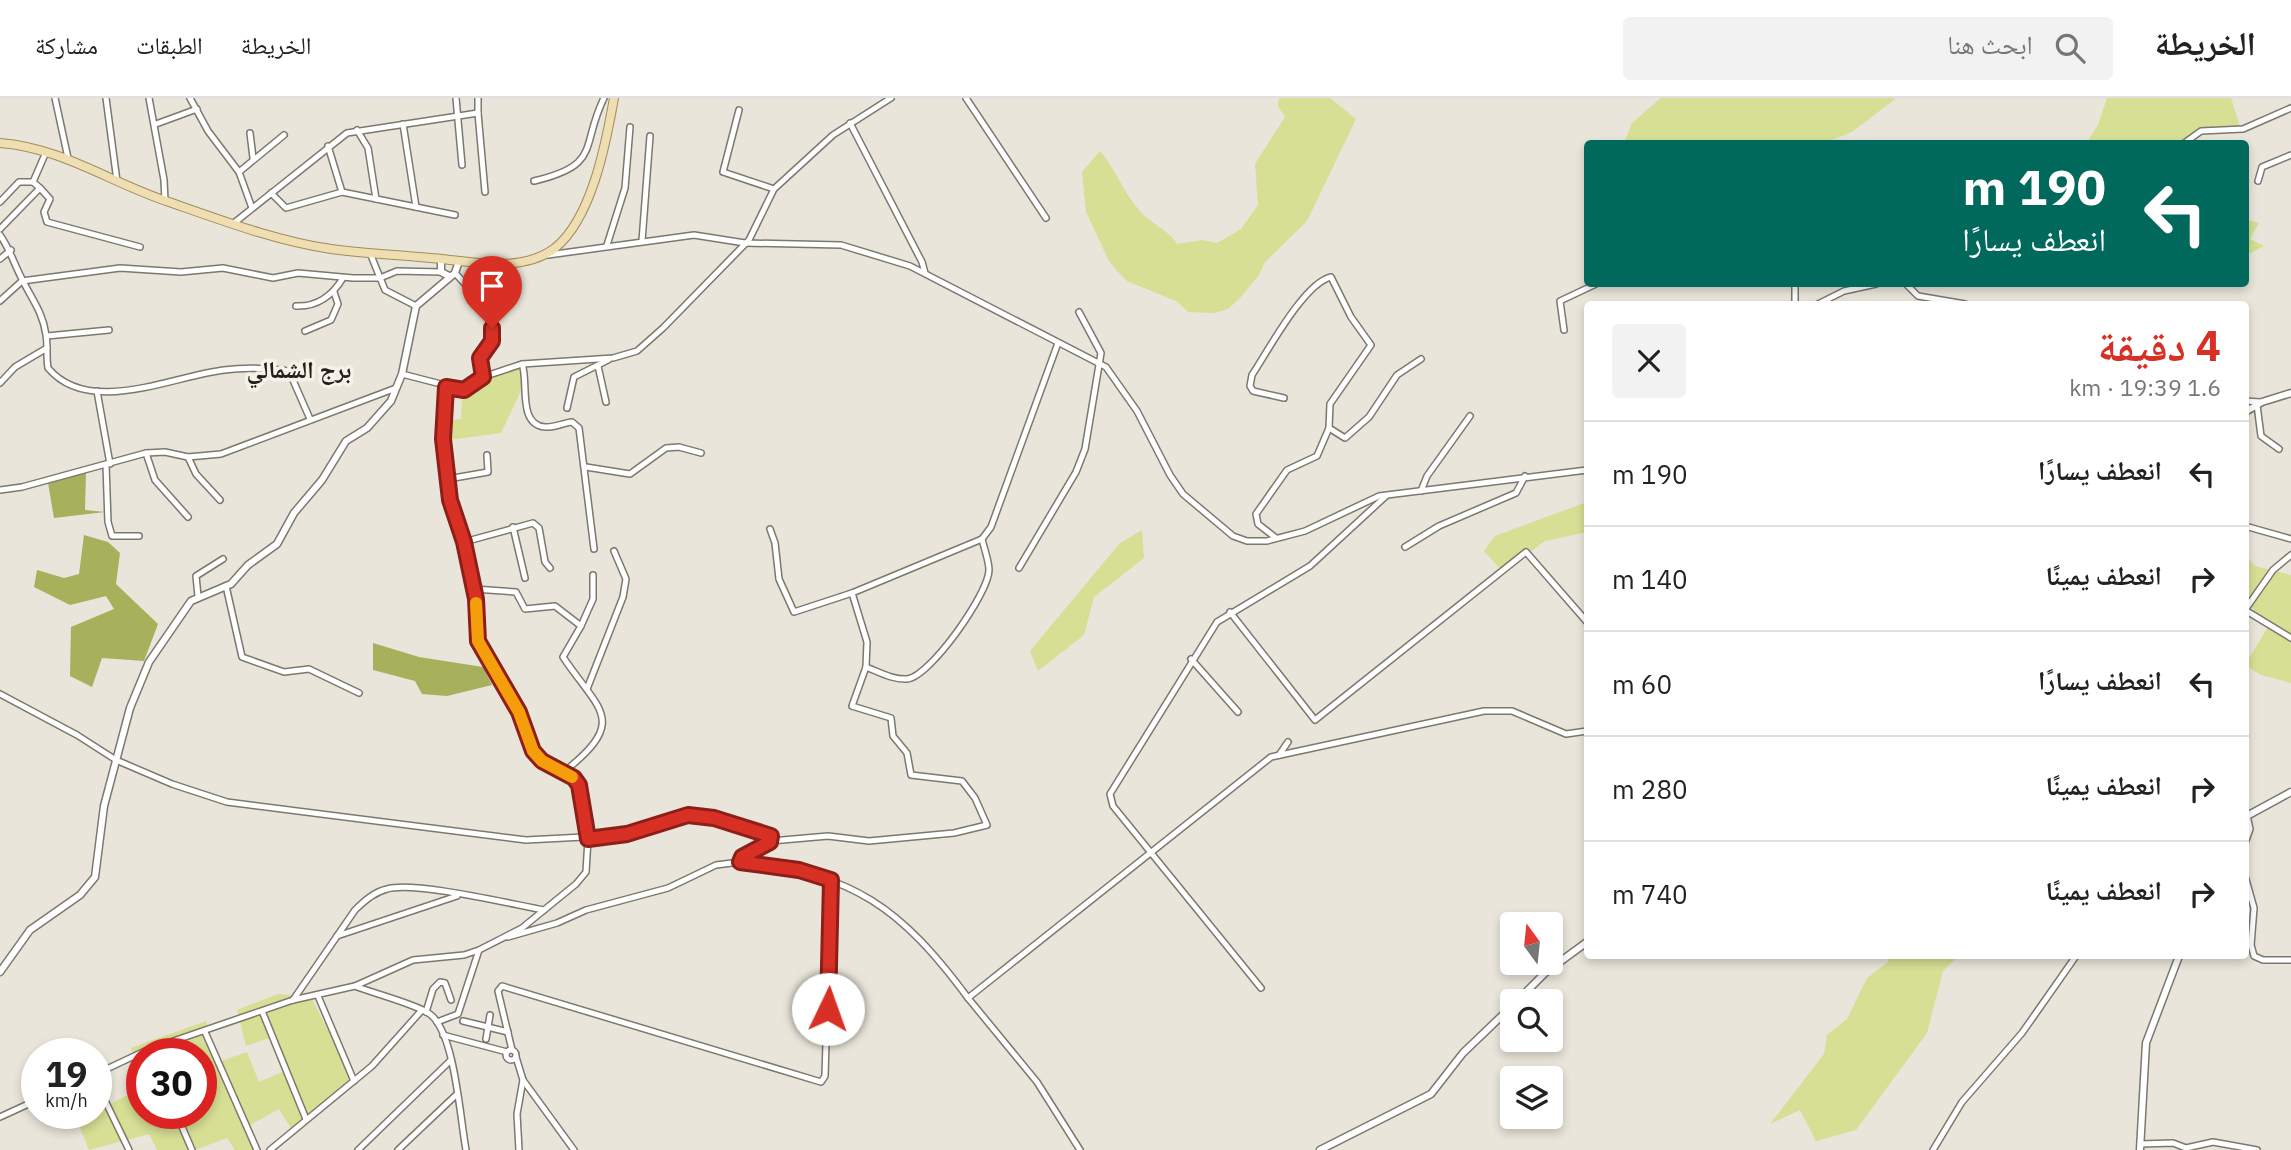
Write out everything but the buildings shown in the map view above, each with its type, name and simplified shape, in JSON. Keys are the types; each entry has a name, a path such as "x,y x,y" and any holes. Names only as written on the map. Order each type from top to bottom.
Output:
{"main road":[{"path":"0,143 47,150 165,201 312,245 370,253 509,263 544,255 566,236 590,192 604,146 614,98"}],"street":[{"path":"55,98 68,158"},
{"path":"106,98 117,181"},
{"path":"149,98 156,124 165,201"},
{"path":"190,98 208,131 239,172 253,208"},
{"path":"456,98 462,165"},
{"path":"478,98 485,192"},
{"path":"534,181 569,170 580,160 590,144 604,98"},
{"path":"402,374 464,390 483,377 522,364 610,358 631,353 643,346 754,233 774,189 850,123 891,98"},
{"path":"966,98 1046,218"},
{"path":"156,124 197,108"},
{"path":"2189,140 2201,131 2243,129 2291,108"},
{"path":"739,110 723,172 774,189"},
{"path":"234,223 341,136 357,130 478,113"},
{"path":"850,123 922,261 925,273"},
{"path":"403,124 416,207"},
{"path":"607,245 625,188 630,127"},
{"path":"357,130 368,148 376,198"},
{"path":"250,133 253,158"},
{"path":"239,172 284,135"},
{"path":"642,241 650,136"},
{"path":"328,146 342,192"},
{"path":"33,182 47,150"},
{"path":"2258,181 2262,167 2291,155"},
{"path":"0,202 19,183 33,182 50,198 44,212 47,222 140,247"},
{"path":"0,229 40,188"},
{"path":"271,193 279,203 290,208 342,192 455,215"},
{"path":"0,235 11,250 22,281 37,302 47,335 48,368 58,379 97,391 118,391 225,370 275,368 289,371 293,376 299,397 310,419"},
{"path":"544,255 694,236 745,243 841,244 892,259 925,273 1102,364 1125,390 1170,475 1192,504 1233,536 1255,541 1305,531 1364,501 1388,495 1584,470"},
{"path":"0,259 11,250"},
{"path":"370,253 389,293 416,306"},
{"path":"441,259 441,272"},
{"path":"0,972 30,930 80,895 95,877 104,806 144,672 188,605 198,596 236,580 253,560 277,544 294,513 322,480 340,449 375,420 391,401 402,374 416,306 432,295 452,274 459,261"},
{"path":"0,301 22,281 120,268 180,272 223,268 272,278 304,272 343,278 380,278 397,271 441,272 452,274 487,303 492,341 479,362 483,377"},
{"path":"1276,538 1258,524 1256,514 1287,470 1317,456 1329,428 1330,404 1371,345 1351,317 1331,277 1314,286 1291,314 1252,375 1250,386 1253,391 1284,398"},
{"path":"296,306 311,306 334,292 343,278"},
{"path":"1564,330 1560,301 1590,287"},
{"path":"1824,301 1844,291 1862,287"},
{"path":"1909,287 1917,296 1947,301"},
{"path":"306,331 331,320 338,304 334,292"},
{"path":"1019,568 1080,460 1102,364 1096,339 1079,312"},
{"path":"47,335 109,330"},
{"path":"770,529 775,543 779,579 794,612 852,593 982,539 991,527 1058,343"},
{"path":"0,383 15,367 47,348"},
{"path":"567,408 572,379 610,358"},
{"path":"1329,428 1345,438 1369,417 1397,375 1406,366 1421,359"},
{"path":"522,364 526,377 526,410 540,426 569,422 578,425 586,467 586,496 594,549"},
{"path":"598,366 606,402"},
{"path":"188,1038 293,1000 355,986 413,960 479,950 505,937 544,910 583,878 588,839 579,785 565,771 542,761 533,751 519,712 480,646 474,589 464,542 450,500 442,425 446,387"},
{"path":"0,490 146,453 165,452 188,457 221,454 396,388"},
{"path":"97,391 108,464 111,534 116,538 139,536"},
{"path":"2249,409 2259,403 2291,393"},
{"path":"2249,402 2259,403"},
{"path":"2259,403 2261,436 2279,449"},
{"path":"1421,491 1427,475 1469,416"},
{"path":"586,467 630,474 666,448 679,447 701,453"},
{"path":"146,453 155,480 188,517"},
{"path":"448,479 488,472 487,455"},
{"path":"188,457 197,474 220,500"},
{"path":"1405,547 1439,526 1516,493 1525,476"},
{"path":"1261,988 1113,806 1110,794 1208,632 1230,611 1310,566 1388,495"},
{"path":"464,542 528,523 536,525 545,562 551,568"},
{"path":"513,527 525,578"},
{"path":"2249,527 2291,539"},
{"path":"866,667 908,679 917,676 935,660 978,599 989,571 982,539"},
{"path":"587,689 597,671 623,597 626,579 614,551"},
{"path":"1230,611 1315,720 1526,552 1584,619"},
{"path":"2249,604 2273,570 2291,555"},
{"path":"198,596 196,576 223,559"},
{"path":"565,771 594,746 602,735 601,714 563,655 581,626 593,599 593,575"},
{"path":"226,586 243,657 284,672 309,669 359,693"},
{"path":"474,589 516,592 525,609 555,606 581,626"},
{"path":"740,862 742,857 771,841 828,836 869,841 954,833 987,826 978,803 964,782 951,778 912,776 905,748 893,736 891,718 852,706 866,667 867,642 852,593"},
{"path":"2249,612 2291,638"},
{"path":"1191,659 1238,712"},
{"path":"0,694 77,735 116,760 172,784 227,802 335,818 393,821 506,839 588,839 627,834 688,815 714,818 766,833 771,841"},
{"path":"968,998 1241,779 1279,755 1396,733 1485,711 1512,711 1566,734 1584,731"},
{"path":"1279,755 1288,742"},
{"path":"2249,814 2291,792"},
{"path":"505,937 531,932 586,910 668,888 716,865 740,862 799,870 831,880 858,892 900,918 924,943 1049,1099 1080,1150"},
{"path":"574,1150 523,1080 513,1058 498,991 502,986 821,1082 825,1076 830,976 831,880"},
{"path":"293,1000 365,900 387,889 411,887 544,910"},
{"path":"2249,890 2254,908 2254,956 2263,960 2291,960"},
{"path":"337,936 458,895"},
{"path":"1529,989 1546,972 1584,944"},
{"path":"437,1022 458,1014 479,950"},
{"path":"1933,1150 1962,1102 2022,1033 2074,959"},
{"path":"2178,959 2146,1043 2140,1147 2173,1143 2186,1148 2218,1143 2257,1150"},
{"path":"270,1150 354,1081 424,1011 433,989 440,982 445,983 451,1000"},
{"path":"355,986 424,1011 437,1022 451,1060 466,1150"},
{"path":"317,996 354,1081"},
{"path":"262,1011 306,1119"},
{"path":"486,1040 490,1016"},
{"path":"1320,1150 1362,1130 1402,1106 1429,1095 1463,1053 1500,1018"},
{"path":"463,1021 508,1032"},
{"path":"205,1032 257,1150"},
{"path":"443,1035 510,1051"},
{"path":"358,1150 451,1060"},
{"path":"519,1150 516,1127 523,1080"},
{"path":"398,1150 456,1095"},
{"path":"0,1117 21,1107"},
{"path":"112,1115 129,1150"},
{"path":"183,1129 192,1150"}],"green space":[{"path":"1279,98 1330,98 1356,119 1307,221 1265,262 1259,275 1228,309 1215,313 1188,312 1178,302 1127,281 1109,261 1086,212 1082,172 1100,151 1134,204 1177,244 1202,240 1217,243 1241,229 1258,205 1255,164 1285,117 1278,106"},
{"path":"1661,98 1895,98 1852,132 1832,140 1625,140 1632,123"},
{"path":"2107,98 2231,98 2240,126 2209,128 2191,140 2089,140 2098,125"},
{"path":"2249,220 2259,223 2250,239 2264,246 2249,254"},
{"path":"521,367 525,382 501,433 449,440 449,420 461,419 462,395 483,379"},
{"path":"86,472 85,510 105,512 54,518 48,483"},
{"path":"1584,503 1584,533 1545,541 1503,572 1484,551 1495,536"},
{"path":"1142,530 1144,558 1094,597 1084,635 1038,671 1030,651 1120,543"},
{"path":"84,535 108,542 120,553 116,584 158,624 144,661 102,658 92,687 70,676 71,627 114,609 106,596 70,605 34,587 37,570 64,578 79,574"},
{"path":"2249,559 2255,566 2291,575 2291,683 2261,675 2249,668 2249,658 2268,627 2251,606"},
{"path":"373,643 419,657 483,667 492,685 447,696 422,694 415,681 373,670"},
{"path":"1888,959 1955,959 1943,971 1927,1033 1856,1130 1816,1141 1800,1110 1770,1124 1824,1054 1827,1035 1847,1019 1867,978 1888,962"},
{"path":"278,994 311,997 354,1081 292,1130 279,1109 247,1127 257,1150 235,1150 227,1138 195,1150 157,1150 149,1134 89,1150 80,1129 112,1129 112,1103 126,1096 126,1129 217,1129 217,1059 218,1062 247,1052 259,1082 285,1071 272,1037 246,1046 237,1010"},
{"path":"206,1021 211,1038 159,1038"}],"slow traffic":[{"path":"476,603 478,641 507,696 519,712 533,751 542,761 572,777"}],"district":[{"name":"برج الشمالي","path":"299,369"}],"route":[{"path":"492,328 492,341 479,362 483,377 464,390 446,387 442,425 450,500 464,542 476,599 480,646 507,696 519,712 533,751 542,761 565,771 579,785 588,839 627,834 682,816 714,818 771,836 770,842 742,857 740,862 799,870 831,880 832,939 828,1009"}]}
